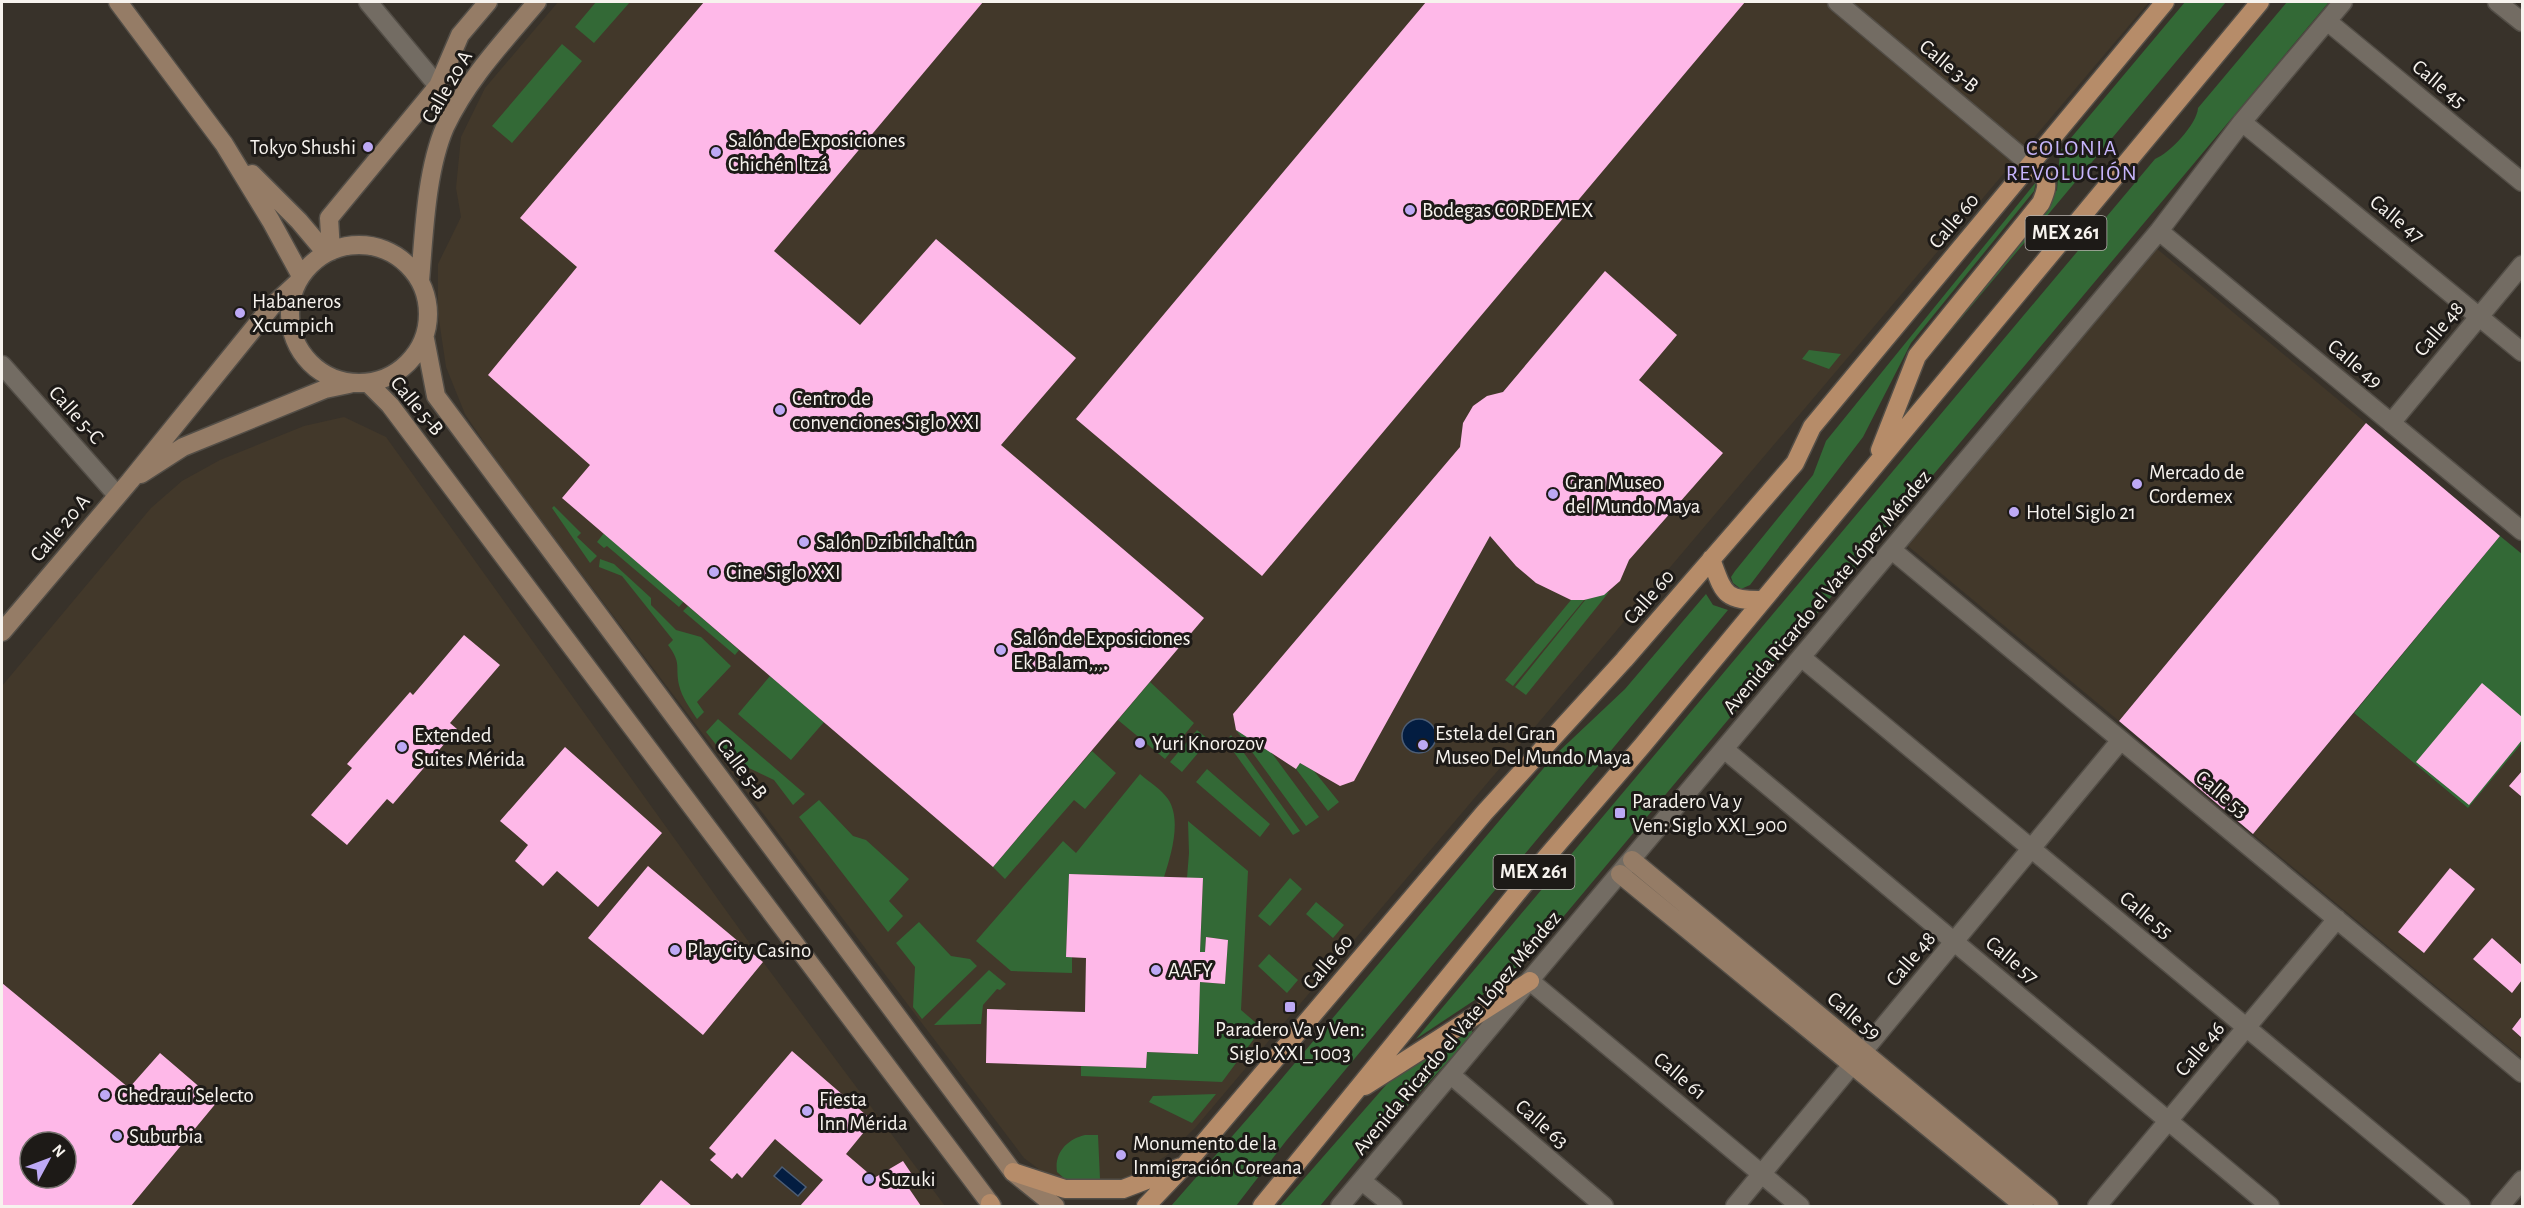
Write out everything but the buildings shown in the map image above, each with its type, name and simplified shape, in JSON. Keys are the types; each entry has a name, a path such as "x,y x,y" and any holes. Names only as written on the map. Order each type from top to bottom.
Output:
{"main road":[{"name":"Calle 60","path":"1146,1206 1185,1165 1485,812 1624,660 1795,463 1812,427 2165,2"},
{"name":"Avenida Ricardo el Vate López Méndez","path":"1262,1206 1543,861 1642,746 2260,2"},
{"path":"1874,466 1917,356 2041,203 2047,183 2044,176 2031,165"},
{"path":"1711,560 1723,590 1732,598 1763,600"},
{"path":"1351,1095 1530,981"},
{"path":"1013,1172 1065,1190 1124,1189 1185,1165"}],"street":[{"path":"118,2 224,144 271,221 299,280"},
{"path":"368,2 438,86"},
{"name":"Calle 20 A","path":"328,252 329,218 438,86 460,35 488,2"},
{"name":"Calle 20 A","path":"420,281 434,169 445,129 477,75 537,2"},
{"name":"Calle 3-B","path":"1837,2 2031,165"},
{"name":"Avenida Ricardo el Vate López Méndez","path":"1340,1206 2159,231 2242,122 2343,2"},
{"path":"2497,2 2523,22"},
{"name":"Calle 45","path":"2327,21 2523,182"},
{"name":"Calle 47","path":"2242,122 2523,352"},
{"path":"224,144 328,252"},
{"name":"Calle 49","path":"2159,231 2523,531"},
{"path":"360,245 388,251 401,259 420,281 427,300 429,320 424,339 416,356 387,379 361,384 336,380 321,373 308,362 298,348 292,332 291,299 299,280 312,263 328,252 360,245"},
{"name":"Calle 48","path":"2391,423 2523,265"},
{"name":"Calle 20 A","path":"2,632 130,481 271,307 299,280"},
{"name":"Calle 5-B","path":"424,339 436,396 1013,1172 1055,1206"},
{"name":"Calle 5-C","path":"2,365 117,495"},
{"name":"Calle 20 A","path":"130,481 183,447 325,389 361,384"},
{"name":"Calle 5-B","path":"361,384 390,405 991,1205"},
{"name":"Calle 53","path":"1892,550 2523,1073"},
{"name":"Calle 55","path":"1802,657 2461,1206"},
{"name":"Calle 48","path":"1735,1206 2121,740"},
{"name":"Calle 57","path":"1724,749 2270,1206"},
{"name":"Calle 59","path":"1632,860 2024,1206"},
{"name":"Calle 59","path":"1620,874 2049,1206"},
{"name":"Calle 46","path":"2097,1206 2337,919"},
{"name":"Calle 61","path":"1530,981 1800,1206"},
{"name":"Calle 63","path":"1451,1075 1604,1206"},
{"path":"2500,1206 2523,1180"},
{"path":"1362,1181 1393,1206"}],"shaded area":[{"path":"558,2 2149,2 1195,1128 1166,1156 1128,1179 1063,1181 1048,1176 1024,1158 500,466 465,414 446,367 438,313 438,264 461,217 456,188 461,137 485,88"},
{"name":"Mercado de Cordemex","path":"2156,248 2366,423 2119,721 1908,546"},
{"path":"344,417 386,437 766,966 945,1206 2,1206 2,686 151,508 182,481 220,460 304,426"},
{"path":"2354,713 2468,808 2522,743 2522,1058 2253,834"}],"green space":[{"path":"596,2 630,2 594,43 575,27"},
{"path":"2185,2 2226,2 1922,365 1919,360 2057,190 2060,151"},
{"path":"2287,2 2329,2 1517,972 1416,1039 2155,159 2168,151 2188,130 2198,108"},
{"path":"562,44 582,61 512,143 492,126"},
{"path":"2036,182 2034,191 1911,343 1863,437 1750,585 1741,589 1733,583 1731,577 1813,475 1826,441"},
{"path":"1809,350 1841,354 1829,369 1802,359"},
{"path":"554,506 581,533 577,537 597,556 590,563 552,508"},
{"path":"604,533 684,601 679,607 607,546 604,548 597,542"},
{"path":"2500,536 2522,554 2522,743 2468,808 2354,713"},
{"path":"600,559 614,564 651,598 651,605 676,630 701,637 731,666 697,702 704,712 697,719 680,690 677,661 668,645 673,640 622,576 599,567"},
{"path":"1609,592 1526,695 1515,687 1586,599"},
{"path":"1706,594 1713,605 1728,610 1286,1141 1236,1206 1171,1206 1256,1109 1553,757 1625,689"},
{"path":"1571,600 1584,600 1513,686 1505,680"},
{"path":"688,606 739,650 735,655 683,611"},
{"path":"770,676 824,722 791,760 738,714"},
{"path":"1150,682 1194,723 1165,759 1118,720"},
{"path":"718,719 805,794 793,805 774,780 726,757 706,732"},
{"path":"1197,730 1209,740 1182,772 1170,762"},
{"path":"1236,730 1271,752 1319,817 1306,826"},
{"path":"1231,735 1300,831 1293,835 1226,741"},
{"path":"1092,751 1116,773 1085,809 1074,800 1005,879 993,867"},
{"path":"1300,763 1314,771 1339,802 1328,811 1296,769"},
{"path":"1207,769 1270,824 1260,837 1196,782"},
{"path":"1140,774 1162,792 1172,807 1174,838 1164,877 1069,874 1066,957 1072,957 1072,973 1011,971 976,941 1063,841 1076,853"},
{"path":"819,800 853,836 866,840 909,879 889,901 903,916 888,932 799,817"},
{"path":"1188,821 1248,871 1241,1010 1262,1028 1222,1082 1081,1076 1081,1066 1146,1068 1147,1052 1198,1054 1200,982 1225,984 1228,940 1206,937 1205,952 1200,952 1203,879 1187,878"},
{"path":"1290,878 1302,889 1270,926 1258,916"},
{"path":"1316,902 1344,925 1333,938 1306,914"},
{"path":"919,922 951,956 970,959 977,966 922,1019 913,1007 915,967 896,943"},
{"path":"1269,954 1298,980 1287,993 1258,966"},
{"path":"989,970 1006,984 1000,990 997,989 983,1005 981,1024 934,1025"},
{"path":"1471,1028 1473,1034 1362,1155 1320,1206 1280,1206 1400,1069"},
{"path":"1216,1094 1192,1123 1149,1102 1153,1096"},
{"path":"1085,1135 1098,1135 1100,1179 1065,1179 1057,1172 1060,1153 1068,1143"}],"water":[{"path":"1419,719 1431,724 1436,736 1431,748 1419,753 1407,748 1402,736 1407,724"},
{"path":"782,1167 806,1187 798,1196 774,1176"}],"place":[{"name":"Tokyo Shushi","path":"368,147"},
{"name":"Salón de Exposiciones Chichén Itzá","path":"716,152"},
{"name":"Bodegas CORDEMEX","path":"1410,210"},
{"name":"Habaneros Xcumpich","path":"240,313"},
{"name":"Centro de convenciones Siglo XXI","path":"780,410"},
{"name":"Mercado de Cordemex","path":"2137,484"},
{"name":"Gran Museo del Mundo Maya","path":"1553,494"},
{"name":"Hotel Siglo 21","path":"2014,512"},
{"name":"Salón Dzibilchaltún","path":"804,542"},
{"name":"Cine Siglo XXI","path":"714,572"},
{"name":"Salón de Exposiciones Ek Balam,,,.","path":"1001,650"},
{"name":"Yuri Knorozov","path":"1140,743"},
{"name":"Estela del Gran Museo Del Mundo Maya","path":"1423,745"},
{"name":"Extended Suites Mérida","path":"402,747"},
{"name":"Paradero Va y Ven: Siglo XXI_900","path":"1620,813"},
{"name":"PlayCity Casino","path":"675,950"},
{"name":"AAFY","path":"1156,970"},
{"name":"Paradero Va y Ven: Siglo XXI_1003","path":"1290,1007"},
{"name":"Chedraui Selecto","path":"105,1095"},
{"name":"Fiesta Inn Mérida","path":"807,1111"},
{"name":"Suburbia","path":"117,1136"},
{"name":"Monumento de la Inmigración Coreana","path":"1121,1155"},
{"name":"Suzuki","path":"869,1179"}],"district":[{"name":"COLONIA REVOLUCIÓN","path":"2072,160"}]}
